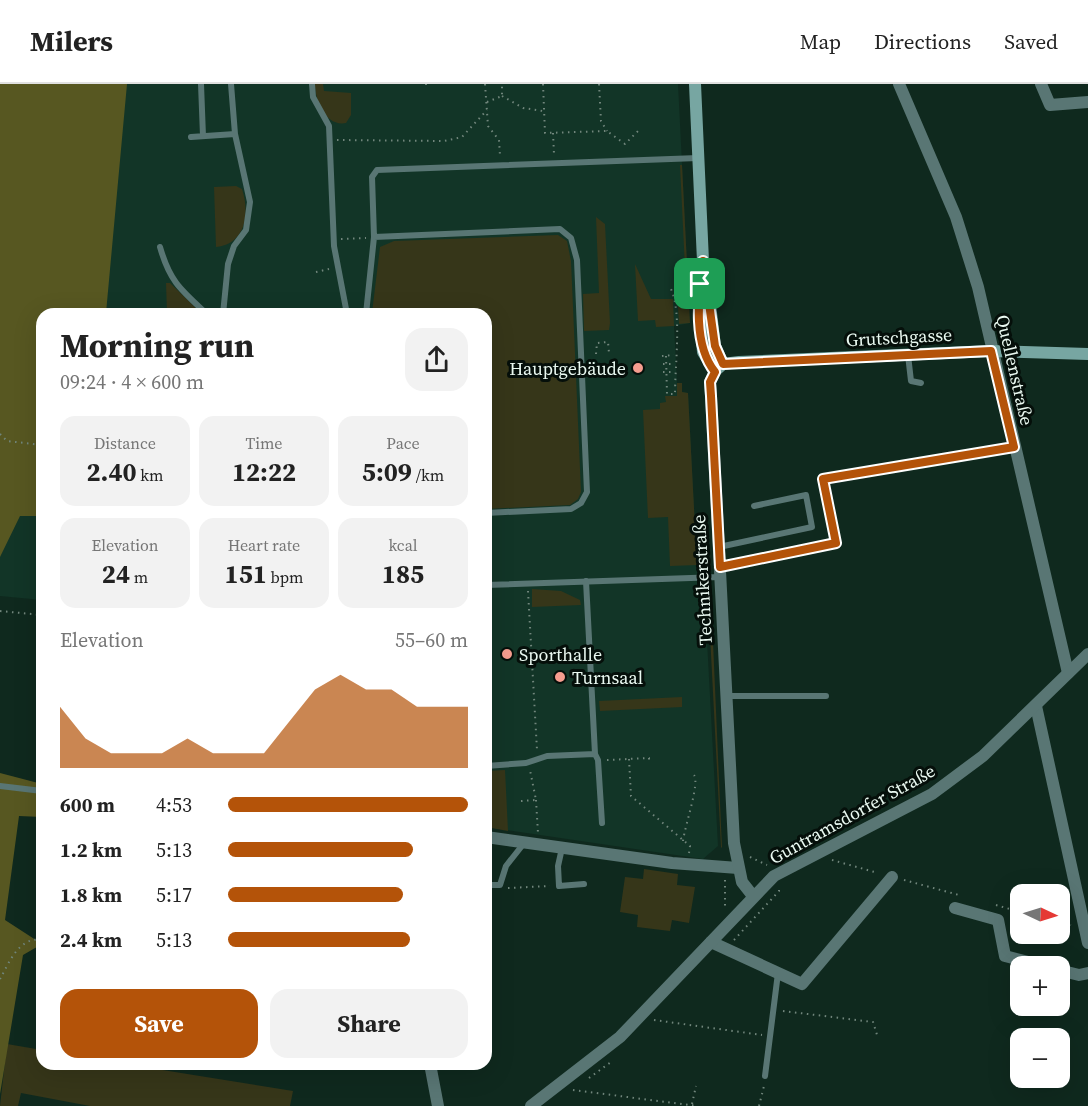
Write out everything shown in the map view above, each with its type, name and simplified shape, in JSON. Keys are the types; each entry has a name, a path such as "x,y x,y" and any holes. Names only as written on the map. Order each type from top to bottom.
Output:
{"main road":[{"path":"695,84 703,261 700,331 703,352 719,368"},
{"name":"Grutschgasse","path":"719,368 991,351 1088,354"}],"street":[{"name":"Quellenstraße","path":"899,84 956,217 978,287 991,351 1068,674"},
{"path":"1041,84 1050,105 1088,102"},
{"name":"Technikerstraße","path":"719,368 710,389 734,843 742,882 753,896"},
{"name":"Guntramsdorfer Straße","path":"531,1106 620,1037 774,876 812,854 932,794 983,756 1088,654"},
{"path":"1036,706 1088,943"},
{"path":"492,838 672,863 738,868"},
{"path":"711,942 802,984 892,877"},
{"path":"955,908 998,921 1005,956 1010,957"},
{"path":"1070,973 1079,975 1088,973"},
{"path":"431,1070 438,1106"}],"lane":[{"path":"201,84 203,136"},
{"path":"224,308 228,264 234,246 246,230 250,202 235,134 231,84"},
{"path":"312,84 313,97 329,126 334,246 346,308"},
{"path":"191,137 235,134"},
{"path":"367,308 375,237 372,177 377,170 698,158"},
{"path":"375,237 560,229 572,238 577,260 587,492 582,503 571,509 492,513"},
{"path":"160,247 167,271 182,291 200,308"},
{"path":"908,355 911,381 921,382"},
{"path":"718,547 812,527 806,495 754,506"},
{"path":"492,585 720,572"},
{"path":"586,581 602,823"},
{"path":"726,696 826,696"},
{"path":"492,766 526,763 547,756 596,757"},
{"path":"0,786 36,790"},
{"path":"492,885 501,885 506,866 525,842"},
{"path":"562,848 558,866 559,886 584,884"},
{"path":"765,1076 778,973"}],"path":[{"path":"485,84 488,126 499,140 500,159"},
{"path":"502,84 502,96"},
{"path":"543,84 545,133 607,130"},
{"path":"599,84 602,121 607,130 625,144 639,130"},
{"path":"487,102 502,96"},
{"path":"502,96 523,108 544,112"},
{"path":"330,140 444,141 462,137 487,110"},
{"path":"553,133 554,154"},
{"path":"348,238 375,237"},
{"path":"316,272 338,267"},
{"path":"671,289 675,298 677,332 674,356 675,394 667,394 664,356 674,356"},
{"path":"596,354 597,343 608,342 609,354"},
{"path":"664,364 675,364"},
{"path":"665,372 675,372"},
{"path":"0,434 7,441 36,444"},
{"path":"720,572 836,543 823,479 1014,447"},
{"path":"528,582 537,759"},
{"path":"0,611 36,614"},
{"path":"596,757 649,758 649,762"},
{"path":"629,759 632,796 690,846 689,856"},
{"path":"683,841 687,813 696,791 694,775"},
{"path":"531,779 536,800 538,835"},
{"path":"534,792 540,792"},
{"path":"521,801 536,800"},
{"path":"812,854 967,897"},
{"path":"724,867 725,910 732,918"},
{"path":"501,885 505,888 559,886"},
{"path":"732,942 780,891 777,886"},
{"path":"988,903 1010,909"},
{"path":"0,979 14,952 36,939"},
{"path":"774,1009 873,1022 878,1038"},
{"path":"654,1020 771,1036"},
{"path":"759,1106 765,1076"},
{"path":"692,1106 696,1086"},
{"path":"573,1090 697,1106"}],"shaded area":[{"path":"0,84 678,84 690,323 674,326 677,383 682,383 682,392 688,393 697,565 704,584 718,846 703,859 492,828 492,308 36,308 36,599 0,596"},
{"path":"0,84 127,84 106,308 36,308 36,516 20,516 0,557"},
{"path":"315,84 323,84 324,91 351,93 351,115 346,123 339,123 327,117 317,98"},
{"path":"680,165 682,165 690,323 679,324 677,290 686,289"},
{"path":"236,186 242,189 246,208 243,226 240,234 234,240 216,247 214,187"},
{"path":"596,217 605,224 610,323 609,330 584,331 583,294 599,293"},
{"path":"558,235 567,241 571,261 581,492 578,499 570,505 492,509 492,308 373,308 380,247 394,241"},
{"path":"635,264 651,299 673,299 674,326 656,327 655,320 638,321"},
{"path":"166,283 170,283 196,308 167,308"},
{"path":"677,383 682,383 682,392 688,393 697,565 670,566 668,517 648,518 643,410 660,409 660,403 666,402 665,396 677,396"},
{"path":"532,589 561,591 580,600 581,605 532,607"},
{"path":"708,596 711,596 722,848 721,847"},
{"path":"682,697 682,707 600,711 599,701"},
{"path":"505,770 508,831 492,828 492,771"},
{"path":"0,773 36,782 36,817 19,816 5,920 36,940 36,947 23,955 0,1094"},
{"path":"644,869 678,874 677,885 695,887 689,923 672,920 670,931 637,927 638,915 620,912 625,877 643,879"},
{"path":"7,1044 36,1049 36,1070 162,1070 293,1091 290,1106 90,1106 21,1093 18,1106 0,1106"}],"place":[{"name":"Hauptgebäude","path":"638,368"},
{"name":"Sporthalle","path":"507,654"},
{"name":"Turnsaal","path":"560,677"}],"route":[{"path":"703,261 715,346 723,364 991,351 1014,447 823,479 836,543 720,567 710,382 715,372 703,352 700,331 700,284 703,261"}]}
